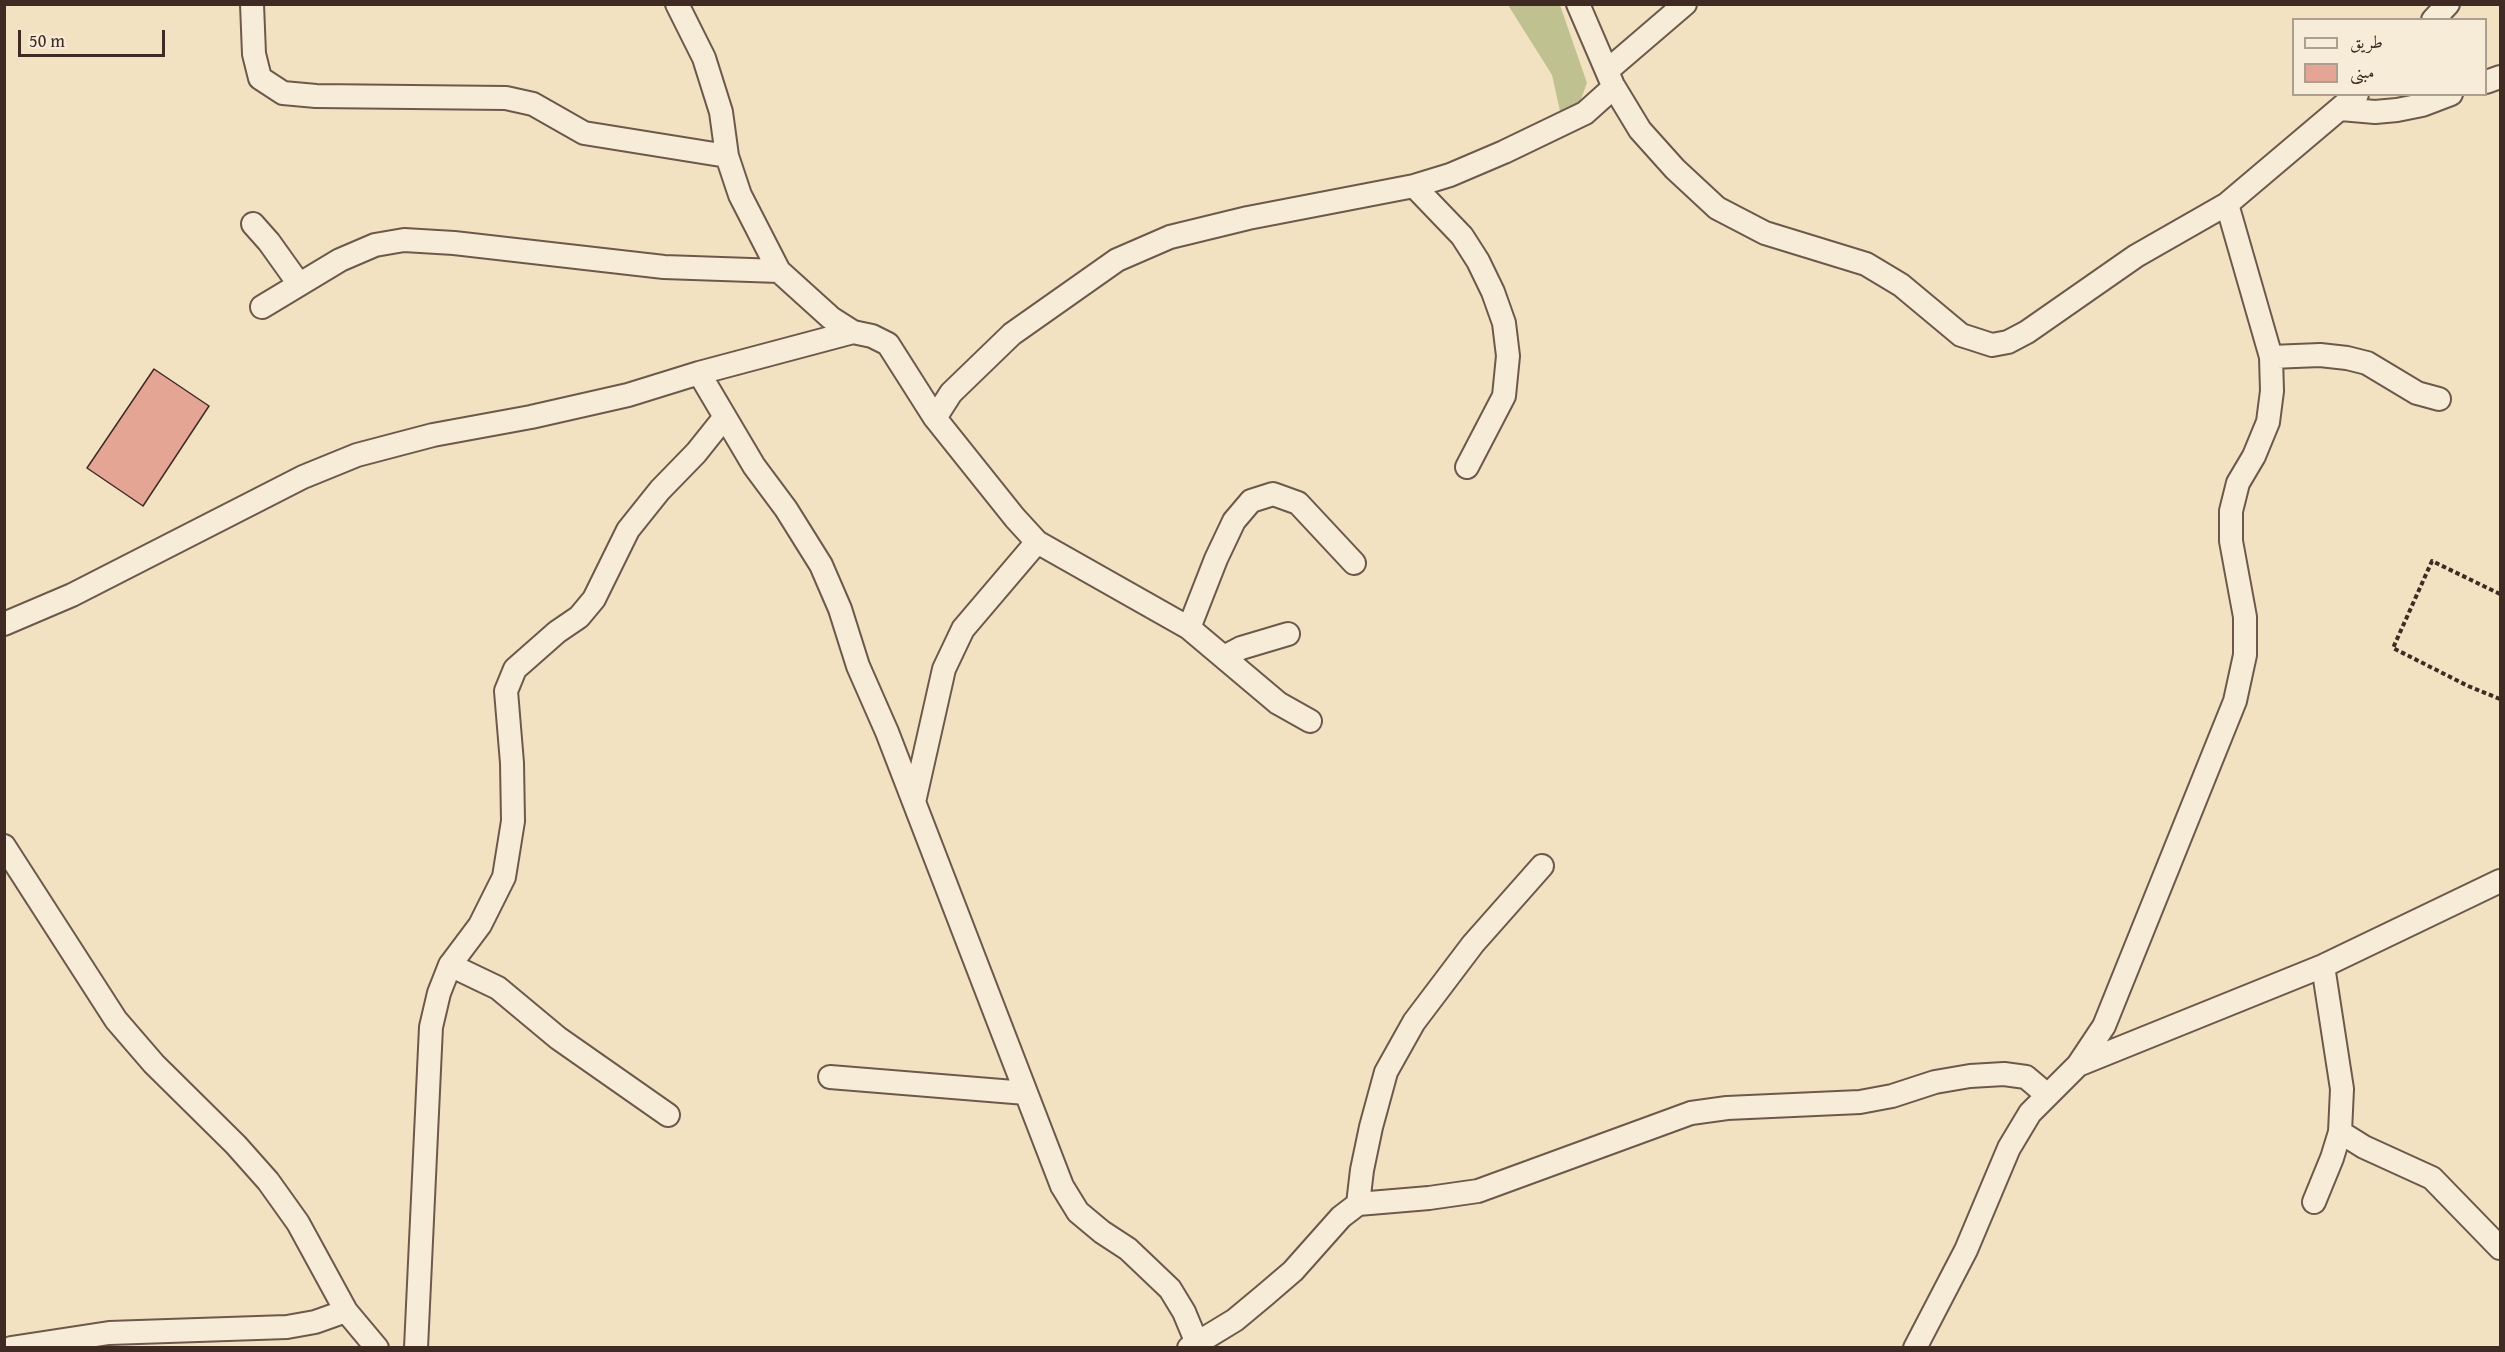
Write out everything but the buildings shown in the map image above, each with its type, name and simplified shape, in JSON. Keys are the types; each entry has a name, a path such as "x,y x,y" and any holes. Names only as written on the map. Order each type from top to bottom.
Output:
{"street":[{"path":"252,4 254,54 260,78 283,93 316,96 506,98 533,104 584,133 727,156"},
{"path":"677,4 704,58 721,112 727,156 740,195 779,271 831,318 853,332 872,336 888,344 934,418 1037,542 1189,628 1278,703 1310,721"},
{"path":"1578,4 1611,79 1640,130 1675,169 1717,208 1765,233 1866,264 1901,285 1961,335 1992,345 2008,342 2026,332 2136,256 2228,204 2349,102 2375,112 2422,105 2446,96"},
{"path":"934,418 951,393 1012,334 1117,260 1170,237 1248,218 1414,186 1450,175 1549,131 1585,113 1611,79 1685,4"},
{"path":"2435,18 2448,4"},
{"path":"1414,186 1441,212 1473,253 1493,292 1504,323 1508,356 1504,396 1467,467"},
{"path":"1915,1347 1966,1250 2009,1148 2030,1113 2046,1094 2078,1065 2104,1026 2235,701 2245,655 2245,617 2231,541 2231,511 2238,483 2254,456 2268,422 2272,391 2271,357 2228,204"},
{"path":"253,224 299,284"},
{"path":"262,307 340,260 367,249 404,240 454,243 664,267 779,271"},
{"path":"4,624 72,595 303,477 357,455 433,435 531,417 628,394 853,332"},
{"path":"2271,357 2320,355 2347,357 2367,363 2417,393 2439,399"},
{"path":"699,373 754,466 786,509 821,565 840,609 858,666 914,802 1062,1186 1078,1212 1102,1232 1128,1249 1170,1289 1185,1312 1195,1346 1234,1320 1286,1277 1341,1217 1358,1204 1478,1191 1691,1113 1709,1110 1860,1101 1892,1096 1935,1082 1970,1076 2004,1074 2025,1077 2046,1094"},
{"path":"416,1347 431,1027 439,993 450,965 480,925 504,877 513,821 512,763 506,691 516,669 557,632 579,616 594,599 628,530 724,418"},
{"path":"1189,628 1215,559 1234,521 1251,501 1273,494 1298,503 1354,563"},
{"path":"914,802 944,669 963,629 1037,542"},
{"path":"1224,657 1241,648 1288,634"},
{"path":"4,846 116,1020 154,1064 236,1145 268,1181 298,1223 346,1311 377,1347"},
{"path":"1358,1204 1366,1148 1386,1072 1414,1022 1473,944 1542,866"},
{"path":"2078,1065 2323,966 2500,881"},
{"path":"450,965 498,988 558,1038 668,1115"},
{"path":"2314,1202 2340,1132 2342,1089 2323,966"},
{"path":"830,1077 1026,1093"},
{"path":"2340,1132 2364,1147 2432,1178 2500,1248"},
{"path":"11,1347 109,1333 163,1329 215,1331 287,1327 315,1322 346,1311"}],"path":[{"path":"2500,594 2432,561 2393,648 2468,687 2500,699"}],"green space":[{"path":"1508,5 1560,5 1587,83 1575,115 1562,120 1552,75"}]}
